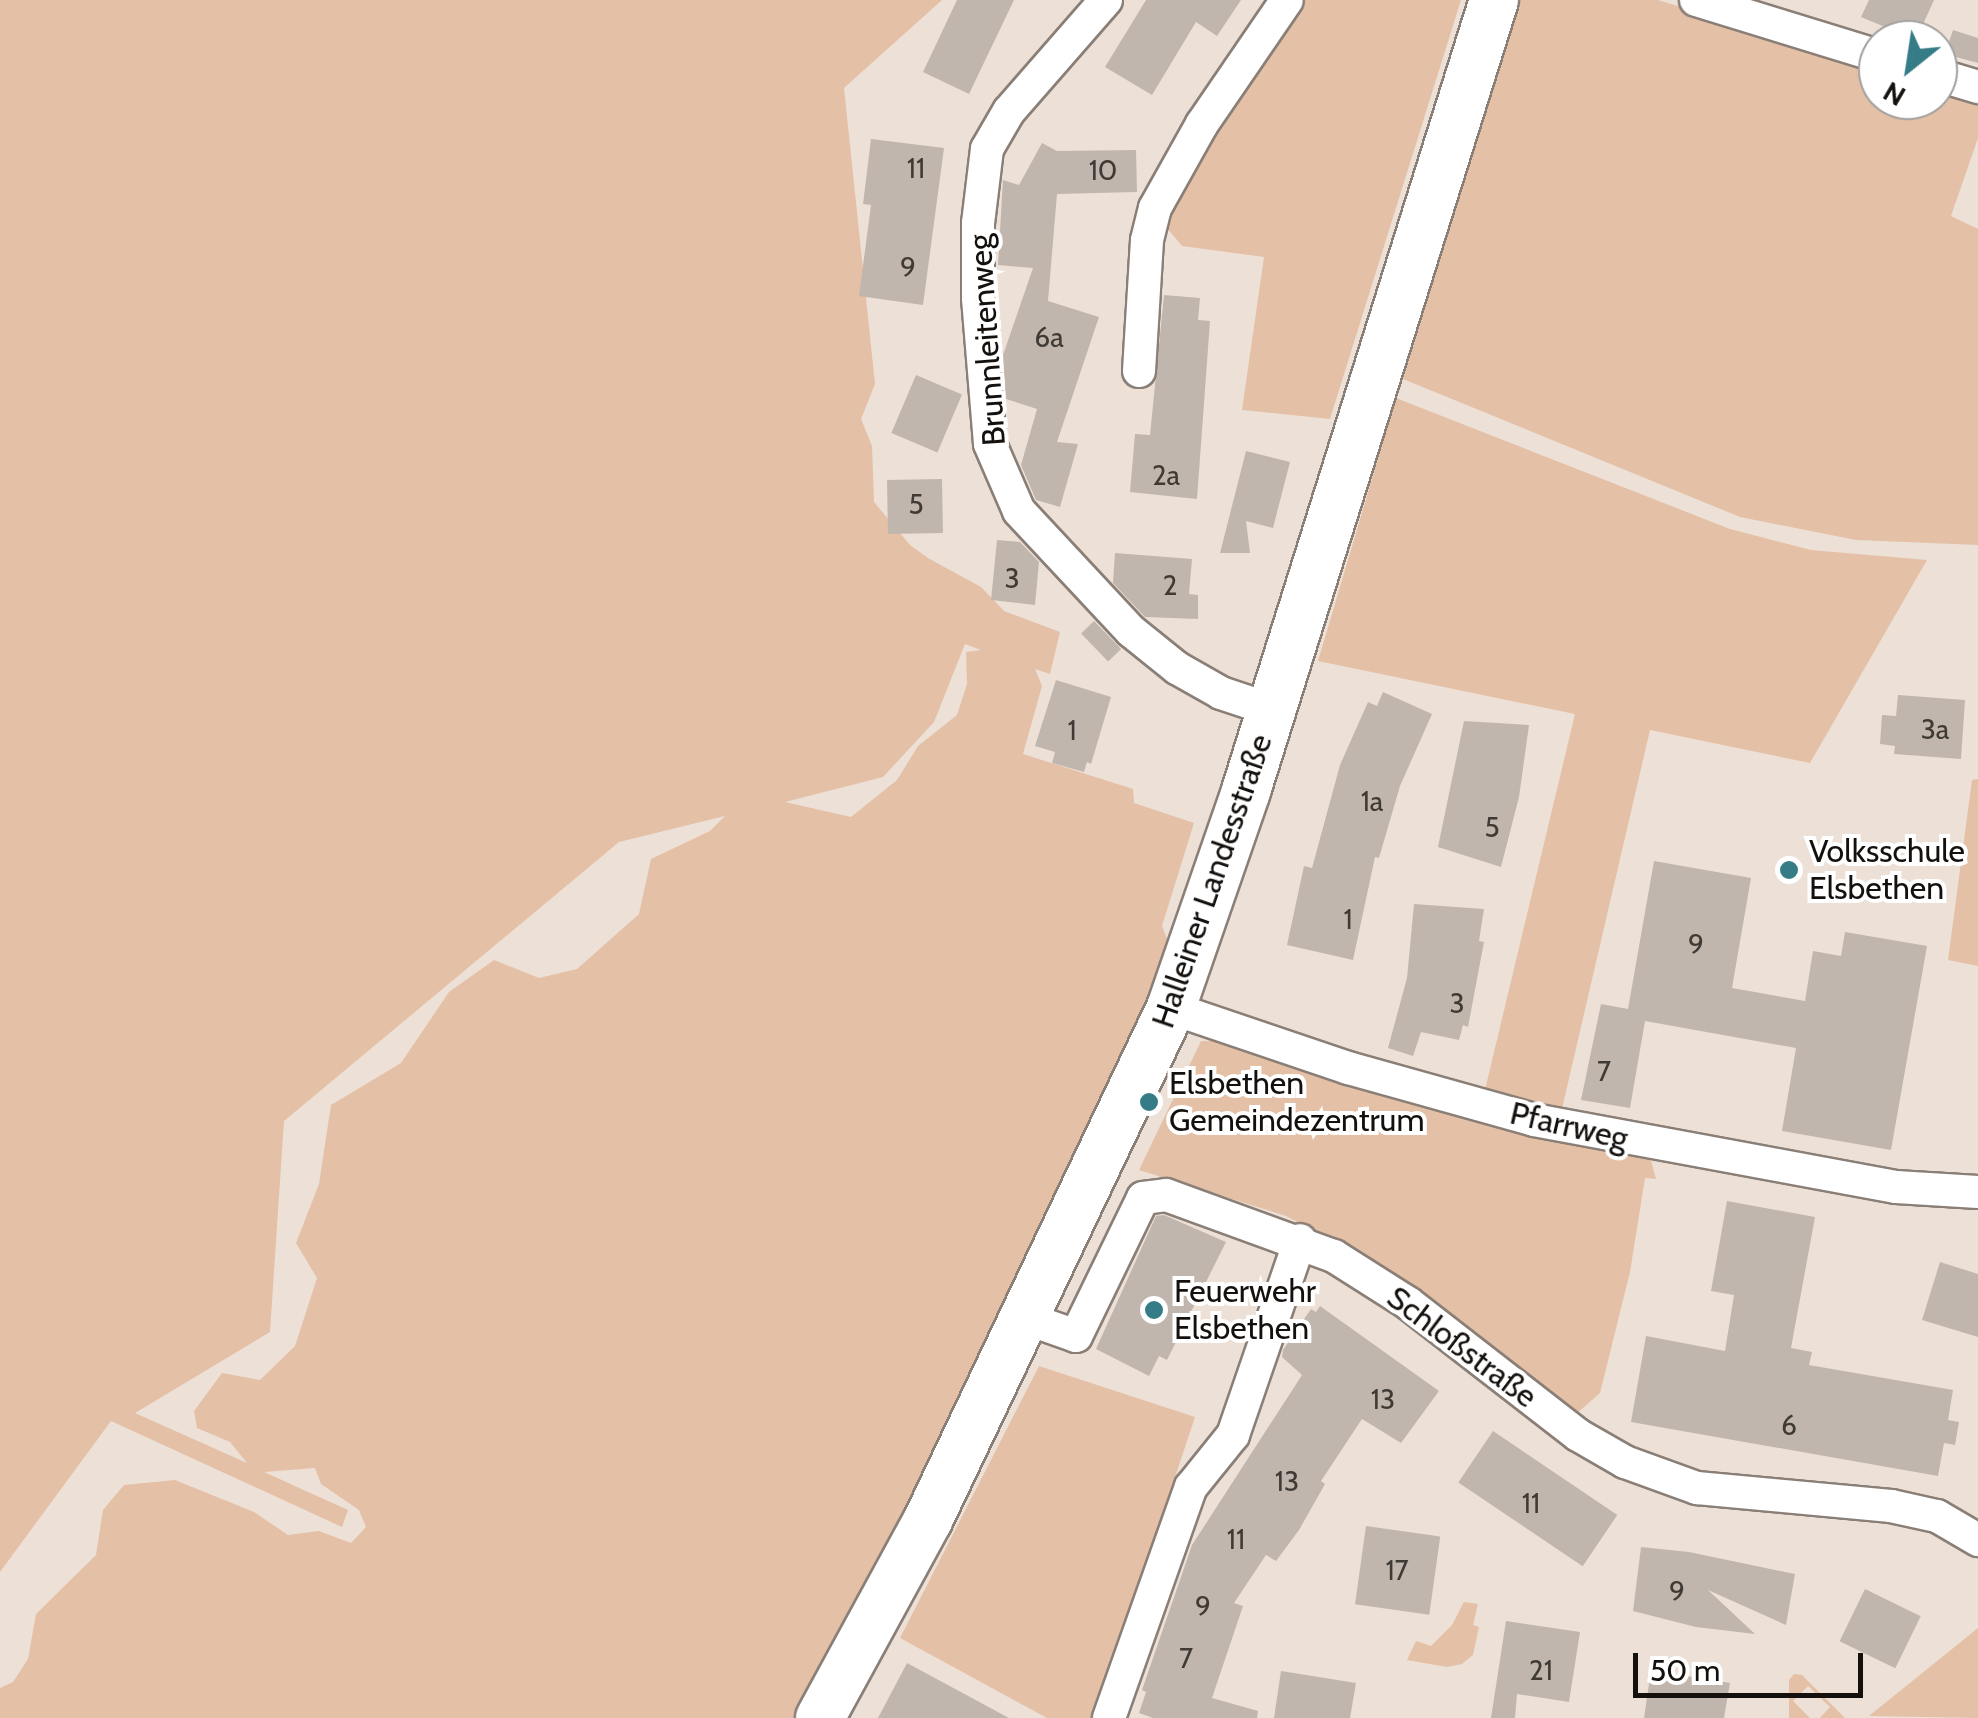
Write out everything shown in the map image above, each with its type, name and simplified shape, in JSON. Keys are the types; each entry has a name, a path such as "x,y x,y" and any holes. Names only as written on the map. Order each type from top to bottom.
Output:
{"main road":[{"name":"Halleiner Landesstraße","path":"820,1718 928,1520 1171,1008 1272,710 1494,0"}],"street":[{"name":"Brunnleitenweg","path":"1106,0 1009,111 987,149 978,223 978,298 990,444 1019,510 1131,631 1177,668 1221,692 1272,710"},
{"path":"1139,371 1147,240 1155,208 1202,124 1287,0"},
{"path":"1696,0 1858,50"},
{"name":"Pfarrweg","path":"1171,1008 1348,1068 1534,1120 1896,1187 1978,1192"},
{"name":"Schloßstraße","path":"1025,1318 1076,1336 1143,1198 1166,1195 1300,1240 1334,1256 1408,1303 1476,1372 1602,1450 1667,1479 1697,1488 1891,1506 1936,1516 1978,1540"},
{"path":"1108,1718 1191,1487 1234,1435 1300,1240"}],"shaded area":[{"path":"0,0 942,0 844,88 875,384 861,419 872,446 874,502 910,545 928,558 981,587 1004,611 1060,632 1050,674 1035,669 1042,686 1023,754 1133,789 1134,803 1194,823 1162,926 1169,944 1129,1058 1038,1258 802,1718 0,1718 0,1688 13,1682 28,1659 36,1614 96,1555 103,1510 124,1485 175,1480 254,1512 288,1535 319,1531 351,1543 366,1527 359,1510 321,1484 315,1468 264,1472 348,1510 342,1527 111,1421 0,1572","holes":["965,644 981,650 966,652 967,684 957,715 918,746 897,780 851,817 785,802 883,777 934,722","725,816 710,831 651,859 639,914 577,969 539,978 494,960 449,992 401,1063 331,1105 319,1184 296,1243 317,1278 295,1346 260,1380 222,1373 194,1411 197,1428 230,1442 247,1463 135,1413 270,1332 284,1121 619,842"]},
{"path":"1295,0 1461,0 1330,419 1242,410 1264,257 1182,246 1162,222"},
{"path":"1520,0 1658,0 1858,61 1858,120 1958,120 1958,91 1978,97 1978,138 1951,216 1978,229 1978,545 1856,540 1740,517 1403,379"},
{"path":"1396,398 1730,529 1811,550 1927,560 1810,763 1650,730 1561,1113 1484,1094 1575,714 1318,661"},
{"path":"1978,779 1978,966 1948,960 1972,780"},
{"path":"1201,1041 1218,1041 1452,1110 1643,1155 1651,1161 1656,1179 1645,1178 1630,1272 1600,1393 1576,1414 1367,1258 1286,1216 1139,1170"},
{"path":"1039,1366 1195,1417 1095,1718 1047,1718 900,1638"},
{"path":"1464,1602 1478,1604 1473,1625 1479,1627 1473,1655 1462,1664 1447,1667 1407,1660 1416,1641 1431,1646 1452,1625"},
{"path":"1978,1628 1978,1718 1869,1716"},
{"path":"1794,1674 1802,1675 1845,1718 1820,1718 1830,1707 1808,1686 1793,1701 1810,1718 1789,1718 1789,1680"}],"building":[{"path":"957,0 1014,0 969,94 923,72"},
{"path":"1146,0 1241,0 1217,36 1196,22 1152,95 1105,67"},
{"path":"1869,0 1934,0 1925,20 1861,17"},
{"path":"1958,32 1978,38 1978,63 1958,58"},
{"path":"871,139 944,148 923,305 859,296 871,205 863,204"},
{"path":"1042,143 1057,151 1136,150 1137,192 1057,194 1048,301 1099,317 1057,442 1078,444 1060,507 1036,500 1021,465 1037,409 1006,399 1003,355 1033,268 998,265 1003,180 1019,185"},
{"path":"1164,295 1200,298 1198,320 1210,321 1197,499 1130,492 1135,434 1150,435"},
{"path":"916,375 962,395 937,453 891,433"},
{"path":"1246,451 1290,462 1273,528 1246,521 1250,553 1220,553"},
{"path":"942,479 943,533 888,534 887,480"},
{"path":"997,540 1020,542 1039,562 1035,605 991,600"},
{"path":"1115,553 1192,559 1189,594 1198,595 1198,619 1145,617 1113,583"},
{"path":"1094,621 1121,649 1108,662 1081,634"},
{"path":"1056,680 1111,697 1091,764 1087,762 1084,772 1052,763 1055,752 1035,746"},
{"path":"1383,692 1432,714 1400,786 1379,858 1375,857 1353,960 1287,945 1304,866 1312,868 1340,765 1368,702 1377,706"},
{"path":"1898,695 1965,700 1961,759 1894,754 1895,746 1880,744 1882,715 1896,716"},
{"path":"1464,721 1529,725 1519,797 1501,867 1438,847"},
{"path":"1654,861 1751,878 1732,988 1805,1001 1813,951 1841,956 1845,932 1927,946 1891,1150 1782,1131 1796,1048 1645,1021 1630,1108 1581,1100 1601,1004 1628,1009"},
{"path":"1414,904 1484,909 1479,941 1484,942 1468,1027 1463,1025 1459,1040 1421,1032 1413,1056 1388,1048 1407,978"},
{"path":"1727,1201 1815,1217 1791,1348 1812,1352 1809,1365 1953,1390 1948,1420 1959,1422 1955,1445 1944,1443 1938,1476 1631,1422 1646,1336 1725,1351 1734,1295 1711,1291"},
{"name":"Feuerwehr Elsbethen","path":"1164,1215 1226,1242 1167,1360 1159,1356 1149,1376 1096,1349 1156,1216"},
{"path":"1940,1262 1978,1274 1978,1337 1922,1320"},
{"path":"1320,1306 1439,1391 1401,1443 1362,1419 1321,1481 1325,1484 1299,1530 1276,1561 1266,1555 1234,1603 1243,1606 1212,1698 1258,1711 1257,1718 1153,1718 1139,1713 1146,1692 1142,1690 1192,1545 1302,1375 1282,1357 1283,1350 1311,1309 1316,1312"},
{"path":"1493,1431 1617,1515 1583,1566 1458,1482"},
{"path":"1366,1526 1440,1536 1429,1615 1355,1604"},
{"path":"1641,1547 1689,1552 1795,1574 1786,1625 1708,1590 1755,1634 1696,1627 1633,1611"},
{"path":"1865,1589 1921,1616 1895,1668 1840,1641"},
{"path":"1506,1621 1580,1632 1569,1702 1517,1694 1515,1718 1491,1718"},
{"path":"907,1663 1009,1718 878,1718"},
{"path":"1651,1670 1730,1683 1724,1718 1644,1718"},
{"path":"1281,1671 1356,1683 1350,1718 1274,1718"}],"place":[{"name":"Volksschule Elsbethen","path":"1789,870"},
{"name":"Elsbethen Gemeindezentrum","path":"1149,1102"},
{"name":"Feuerwehr Elsbethen","path":"1154,1310"}]}
